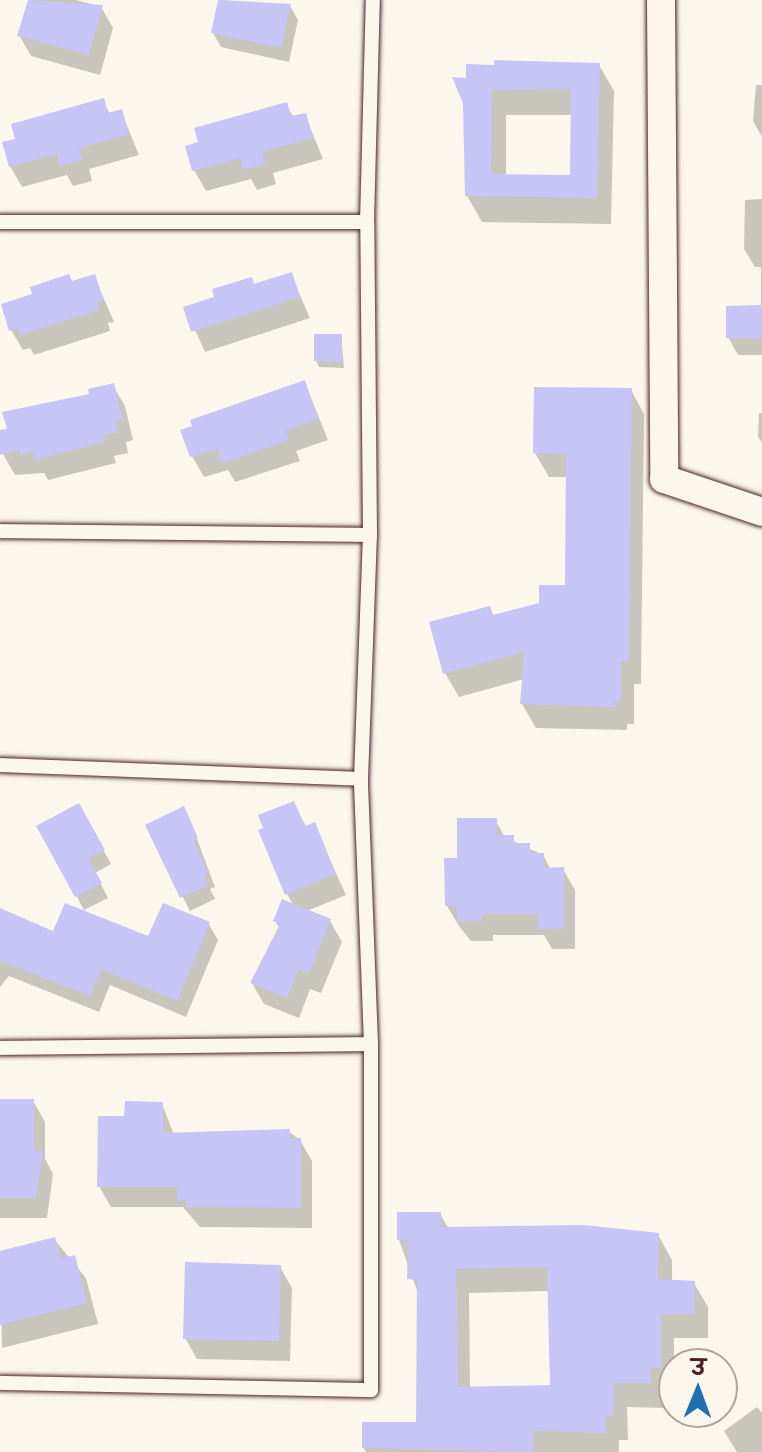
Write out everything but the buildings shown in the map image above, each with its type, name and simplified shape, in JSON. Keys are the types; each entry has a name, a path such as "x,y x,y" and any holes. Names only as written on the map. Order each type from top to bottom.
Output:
{"street":[{"path":"661,0 664,479 762,512"}],"lane":[{"path":"0,1383 371,1390 371,1044 361,779 370,535 367,222 373,0"},
{"path":"0,222 367,222"},
{"path":"0,531 370,535"},
{"path":"0,765 361,779"},
{"path":"0,1048 371,1044"}]}
